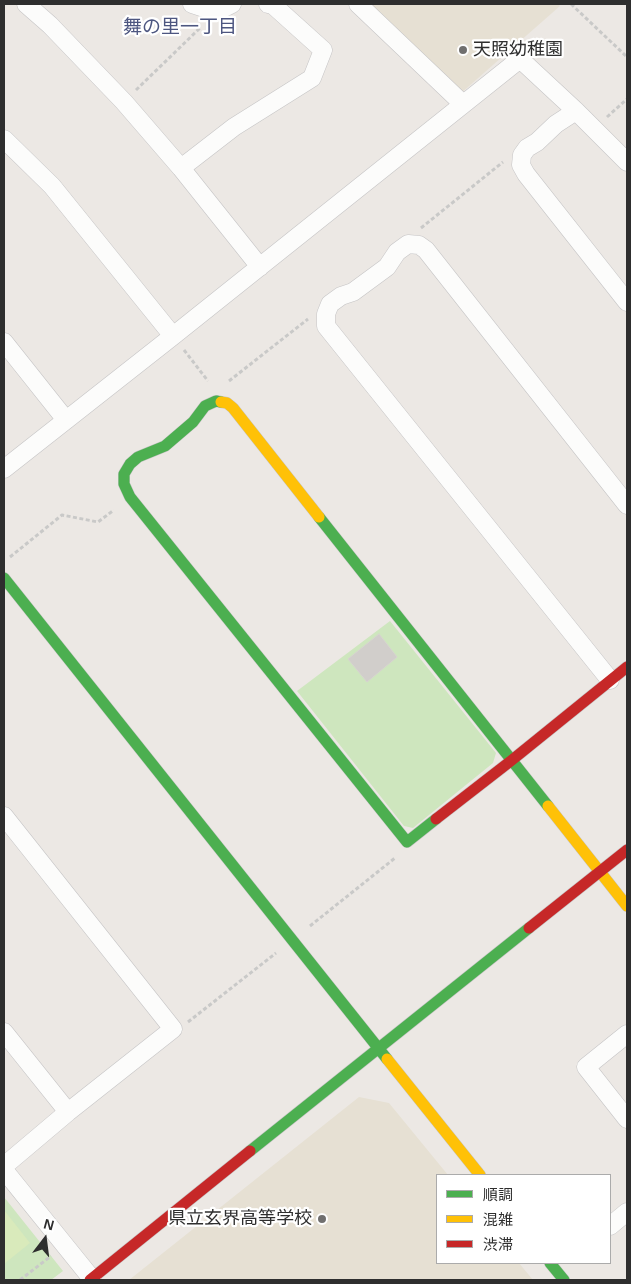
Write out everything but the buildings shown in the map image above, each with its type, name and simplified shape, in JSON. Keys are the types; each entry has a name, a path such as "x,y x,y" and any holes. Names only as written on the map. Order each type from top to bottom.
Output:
{"street":[{"path":"26,4 50,25 124,102 181,168 260,267"},
{"path":"192,4 216,12 232,4"},
{"path":"181,168 234,127 312,78 323,50 273,5 268,4"},
{"path":"358,4 463,104"},
{"path":"4,469 520,59 627,162"},
{"path":"576,111 556,124 537,142 527,148 522,155 521,165 526,174 627,302"},
{"path":"4,139 52,186 173,336"},
{"path":"610,680 326,326 326,314 330,304 341,296 353,292 387,267 397,252 408,244 419,245 426,250 627,504"},
{"path":"4,342 66,420"},
{"path":"627,667 512,760 407,842 130,497 124,484 124,474 130,464 144,454 165,446 193,422 205,406 216,396 233,408 512,760 627,906"},
{"path":"4,578 479,1174"},
{"path":"4,816 174,1029 68,1112 4,1166"},
{"path":"4,1170 65,1244 91,1280 627,850"},
{"path":"4,1032 68,1112"},
{"path":"627,1034 586,1066 627,1119"},
{"path":"611,1225 627,1212"}],"path":[{"path":"571,4 627,58"},
{"path":"124,102 216,12"},
{"path":"593,129 627,100"},
{"path":"408,244 422,227 509,157 522,155"},
{"path":"173,336 216,396 307,319 326,314"},
{"path":"8,559 62,515 98,522 130,497"},
{"path":"174,1029 183,1026 403,852 407,842"},
{"path":"20,1280 65,1244"}],"shaded area":[{"name":"天照幼稚園","path":"369,4 558,4 560,6 460,94"},
{"name":"県立玄界高等学校","path":"359,1097 389,1103 447,1174 436,1174 436,1264 520,1264 533,1280 129,1280"}],"green space":[{"path":"390,621 496,753 493,763 413,828 404,826 297,691"},
{"path":"4,1197 63,1271 51,1280 4,1280"},
{"path":"4,1210 30,1243 4,1264"}],"traffic: fast":[{"path":"221,402 216,401 205,406 193,422 165,446 138,457 130,464 124,474 124,484 130,497 407,842 436,819"},
{"path":"319,517 548,806"},
{"path":"4,578 387,1059"},
{"path":"250,1151 529,928"},
{"path":"551,1264 564,1280"}],"traffic: slow":[{"path":"221,402 227,403 233,408 319,517"},
{"path":"548,806 627,906"},
{"path":"387,1059 479,1174"}],"traffic: jam":[{"path":"436,819 627,667"},
{"path":"529,928 627,850"},
{"path":"90,1280 250,1151"}],"place":[{"name":"天照幼稚園","path":"463,50"},
{"name":"県立玄界高等学校","path":"322,1219"}],"district":[{"name":"舞の里一丁目","path":"180,28"}]}
